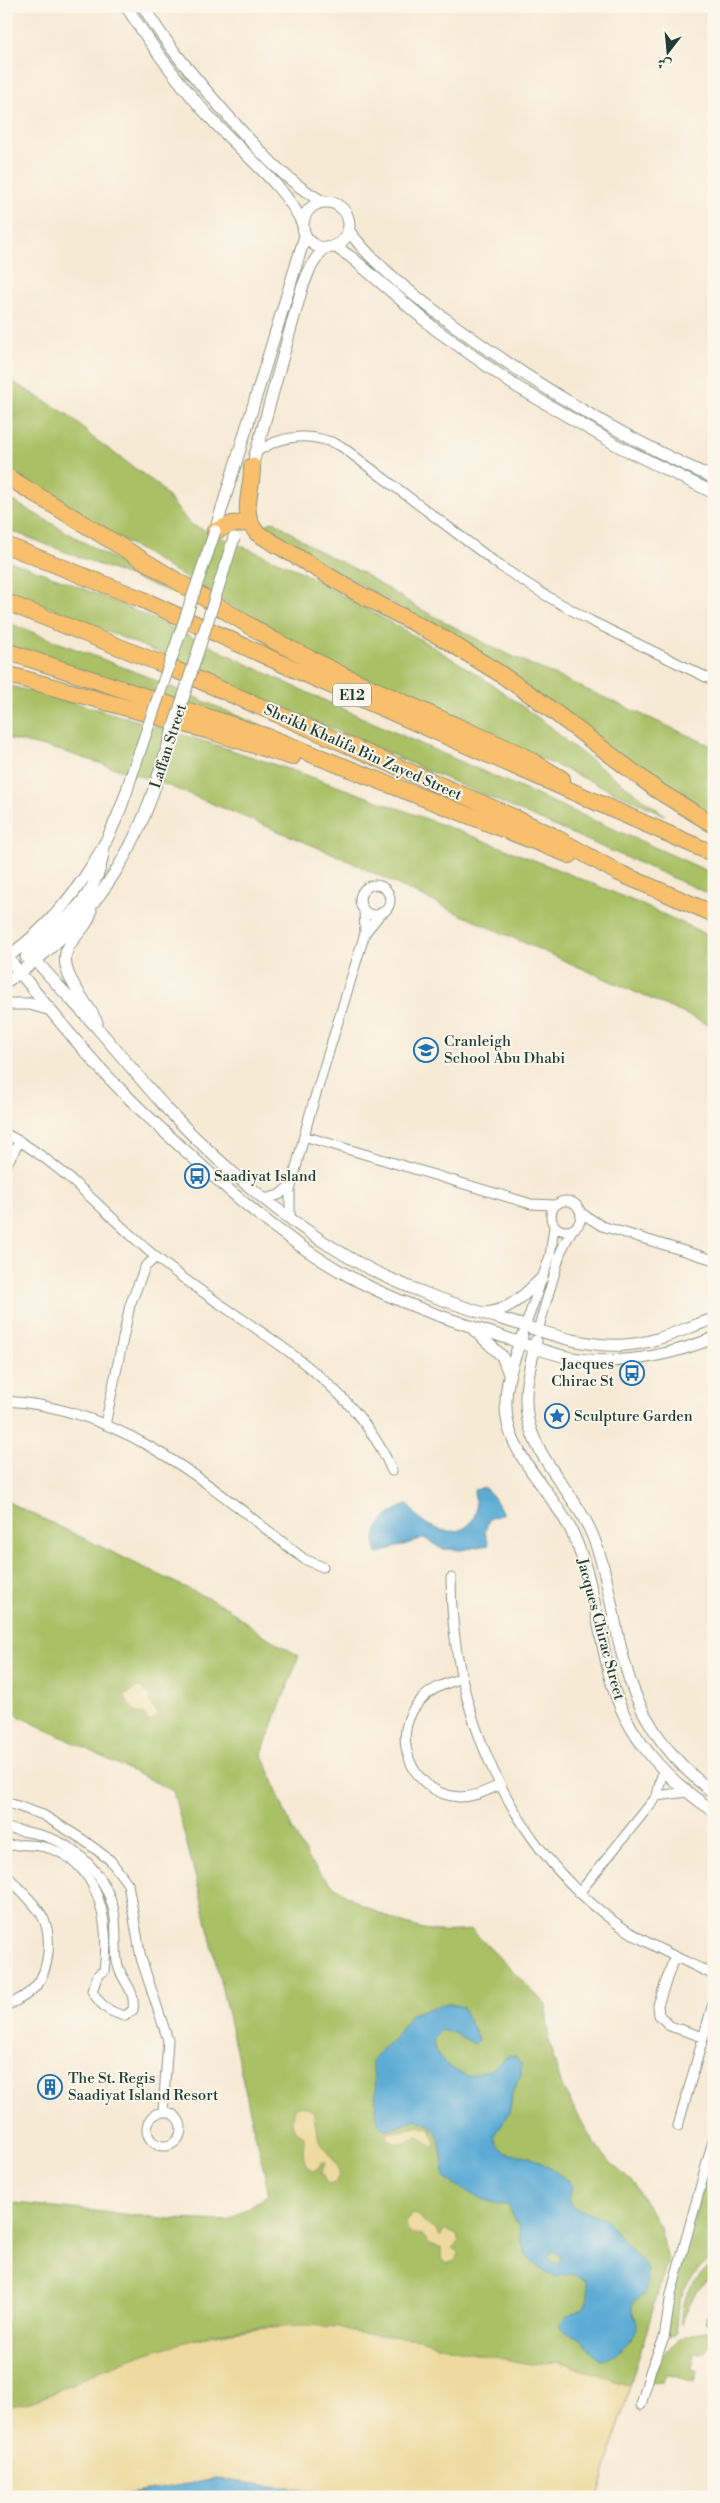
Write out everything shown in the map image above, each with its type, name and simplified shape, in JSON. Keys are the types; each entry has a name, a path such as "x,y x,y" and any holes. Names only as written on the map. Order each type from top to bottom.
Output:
{"highway":[{"path":"240,528 246,510 252,478 253,460"},
{"path":"6,476 273,640 342,675 522,755 557,776 590,800"},
{"path":"215,531 240,528 262,537 354,592 439,636 505,677 657,790 714,825"},
{"name":"E12","path":"6,545 142,599 714,854"},
{"name":"Sheikh Khalifa Bin Zayed Street","path":"6,602 162,664 526,823 617,872 714,914"},
{"path":"6,651 220,720 617,872"},
{"path":"6,674 210,731 395,787"}],"street":[{"path":"126,6 171,71 214,122 292,204 313,244 328,247 351,257 435,329 514,385 620,447 714,493"},
{"path":"143,6 177,55 243,133 288,180 323,202 334,203 343,210 348,219 348,230 343,240 328,247 310,268 302,288 253,460"},
{"path":"304,230 308,210 323,202"},
{"name":"Laffan Street","path":"6,982 29,953 39,931 71,895 103,846 120,811 215,531 304,230"},
{"path":"348,230 375,261 413,294 503,360 595,418 714,478"},
{"path":"253,460 273,442 294,436 316,437 341,446 500,566 544,595 591,621 714,681"},
{"name":"Laffan Street","path":"7,957 29,953 91,906 113,876 132,844 155,786 240,528"},
{"path":"290,1218 288,1202 291,1185 365,933 364,910 360,901 363,890 372,885 377,885 386,890 389,895 388,905 365,933"},
{"path":"91,906 87,924 69,946 66,957 72,984 92,1012 98,1029"},
{"path":"364,910 370,914 382,912"},
{"path":"14,972 23,955 29,953 182,1125 265,1199 290,1218 330,1246 376,1272 428,1295 478,1312 580,1359 617,1360 662,1354 714,1338"},
{"path":"7,957 14,972 51,1010 96,1065 130,1100 235,1196 309,1253 358,1281 400,1301 470,1326 529,1337 625,1345 662,1338 714,1319"},
{"path":"6,1004 30,1004 51,1010"},
{"path":"6,1134 20,1141 60,1172 156,1257 207,1297 294,1356 328,1384 382,1448 392,1471"},
{"path":"304,1136 531,1204 555,1205 563,1201 572,1202 580,1213 602,1226 714,1260"},
{"path":"6,1165 20,1141"},
{"path":"265,1199 279,1195 291,1185"},
{"path":"531,1204 561,1231 602,1226"},
{"path":"553,1225 550,1214 555,1205"},
{"path":"574,1229 580,1221 580,1213"},
{"name":"Jacques Chirac Street","path":"553,1225 552,1250 542,1278 529,1337 526,1408 532,1431 547,1460 582,1512 598,1550 609,1588 623,1660 640,1708 657,1737 678,1763 714,1793"},
{"name":"Jacques Chirac Street","path":"574,1229 561,1251 529,1337 509,1375 506,1402 508,1424 514,1442 556,1502 576,1540 590,1583 615,1692 634,1732 663,1770 687,1792 714,1811"},
{"path":"105,1425 130,1305 145,1267 156,1257"},
{"path":"478,1312 494,1312 510,1306 542,1278"},
{"path":"400,1301 426,1304 529,1337"},
{"path":"470,1326 498,1352 504,1360 509,1375"},
{"path":"6,1401 27,1402 67,1410 148,1443 192,1472 304,1559 323,1567"},
{"path":"451,1578 453,1628 471,1714 500,1785 536,1842 579,1893 616,1923 674,1958 714,1975"},
{"path":"462,1678 431,1691 413,1710 405,1734 409,1761 426,1784 451,1796 479,1794 500,1785"},
{"path":"579,1893 657,1796 663,1770"},
{"path":"657,1796 687,1792"},
{"path":"6,1802 43,1815 82,1839 110,1860 128,1884 141,1958 168,2040 162,2112"},
{"path":"6,1828 58,1841 70,1847 89,1864 107,1892 114,1912 120,1974 131,1988 134,1998 133,2010 125,2016 110,2012 99,2003 92,1991 98,1975 104,1971 120,1974"},
{"path":"6,1832 6,1846 28,1843 52,1848 66,1856 86,1873 99,1898 104,1921 104,1971"},
{"path":"6,1873 42,1914 47,1935 48,1952 43,1973 35,1987 22,1998 6,2006"},
{"path":"674,1958 658,2005 659,2015 670,2026 703,2037"},
{"path":"678,2126 714,2000"},
{"path":"641,2405 651,2369 664,2338 671,2294 714,2136"}],"green space":[{"path":"6,378 70,416 92,437 158,485 190,524 298,570 425,642 483,678 551,727 568,743 665,815 313,655 6,469"},
{"path":"6,497 170,592 6,529"},
{"path":"274,521 317,550 361,572 415,606 492,647 714,747 714,819 431,625 267,531 262,526"},
{"path":"6,560 115,602 291,685 714,874 714,896 159,653 32,600 6,592"},
{"path":"6,622 143,675 282,735 6,647"},
{"path":"6,685 177,733 345,789 554,868 650,908 714,938 714,1027 457,913 336,855 167,785 62,751 6,738"},
{"path":"6,1501 226,1607 260,1633 299,1656 262,1753 286,1816 310,1860 330,1883 374,1911 408,1925 424,1929 438,1931 472,1930 546,2005 549,2043 562,2087 595,2145 634,2184 660,2227 668,2260 630,2386 559,2362 530,2364 499,2359 444,2347 420,2339 358,2333 338,2327 265,2326 208,2335 95,2373 24,2406 6,2406 6,2202 171,2219 228,2221 269,2194 202,1902 173,1791 6,1710"},
{"path":"714,2144 714,2254 690,2281 680,2299 676,2321 677,2334 668,2337 669,2309"},
{"path":"714,2261 714,2275 696,2291 681,2324 683,2305 690,2289"},
{"path":"714,2328 714,2349 707,2347 705,2354 696,2352 691,2369 697,2371 694,2382 666,2374 663,2382 650,2383 666,2350 680,2340"}],"sand":[{"path":"136,1687 141,1687 150,1696 150,1702 157,1715 153,1721 148,1722 144,1714 135,1712 124,1697"},
{"path":"297,2106 306,2107 313,2112 321,2144 334,2159 339,2171 335,2182 328,2184 321,2173 324,2162 321,2162 319,2168 312,2171 304,2160 304,2137 296,2131 292,2124 293,2114"},
{"path":"418,2125 430,2130 436,2142 434,2148 418,2136 402,2144 390,2141 385,2137 389,2132 402,2131"},
{"path":"413,2214 434,2228 439,2236 446,2230 457,2235 459,2242 452,2248 459,2253 455,2261 451,2263 445,2262 441,2259 441,2248 430,2244 422,2235 408,2233 406,2223"},
{"path":"278,2326 338,2327 358,2333 420,2339 444,2347 530,2364 559,2362 630,2386 598,2497 345,2497 216,2479 112,2497 6,2497 6,2406 18,2405 41,2398 95,2373 172,2346 224,2333"}],"water":[{"path":"485,1488 497,1502 503,1514 489,1519 485,1532 489,1545 461,1550 442,1549 424,1538 377,1554 375,1537 377,1529 386,1517 393,1512 408,1504 426,1524 442,1530 458,1530 471,1522 475,1514 474,1490"},
{"path":"447,2003 463,2007 478,2040 474,2044 456,2034 441,2030 435,2037 434,2044 435,2051 446,2064 468,2076 492,2069 509,2055 515,2056 522,2064 521,2075 512,2093 510,2113 494,2135 496,2143 505,2152 528,2156 571,2182 569,2202 573,2207 606,2220 648,2269 645,2294 634,2302 632,2306 637,2323 636,2330 624,2347 612,2355 601,2360 581,2339 565,2332 560,2327 568,2316 579,2310 587,2301 586,2281 572,2274 555,2277 545,2272 527,2257 521,2243 519,2227 508,2205 483,2199 446,2179 439,2137 431,2127 418,2120 413,2120 387,2129 382,2127 378,2121 372,2059 396,2036 411,2014","holes":["551,2251 561,2255 560,2262 552,2262 548,2257"]},
{"path":"216,2479 330,2493 345,2497 112,2497"}],"place":[{"name":"Cranleigh School Abu Dhabi","path":"426,1050"},
{"name":"Saadiyat Island","path":"197,1176"},
{"name":"Jacques Chirac St","path":"632,1373"},
{"name":"Sculpture Garden","path":"557,1416"},
{"name":"The St. Regis Saadiyat Island Resort","path":"50,2087"}]}
